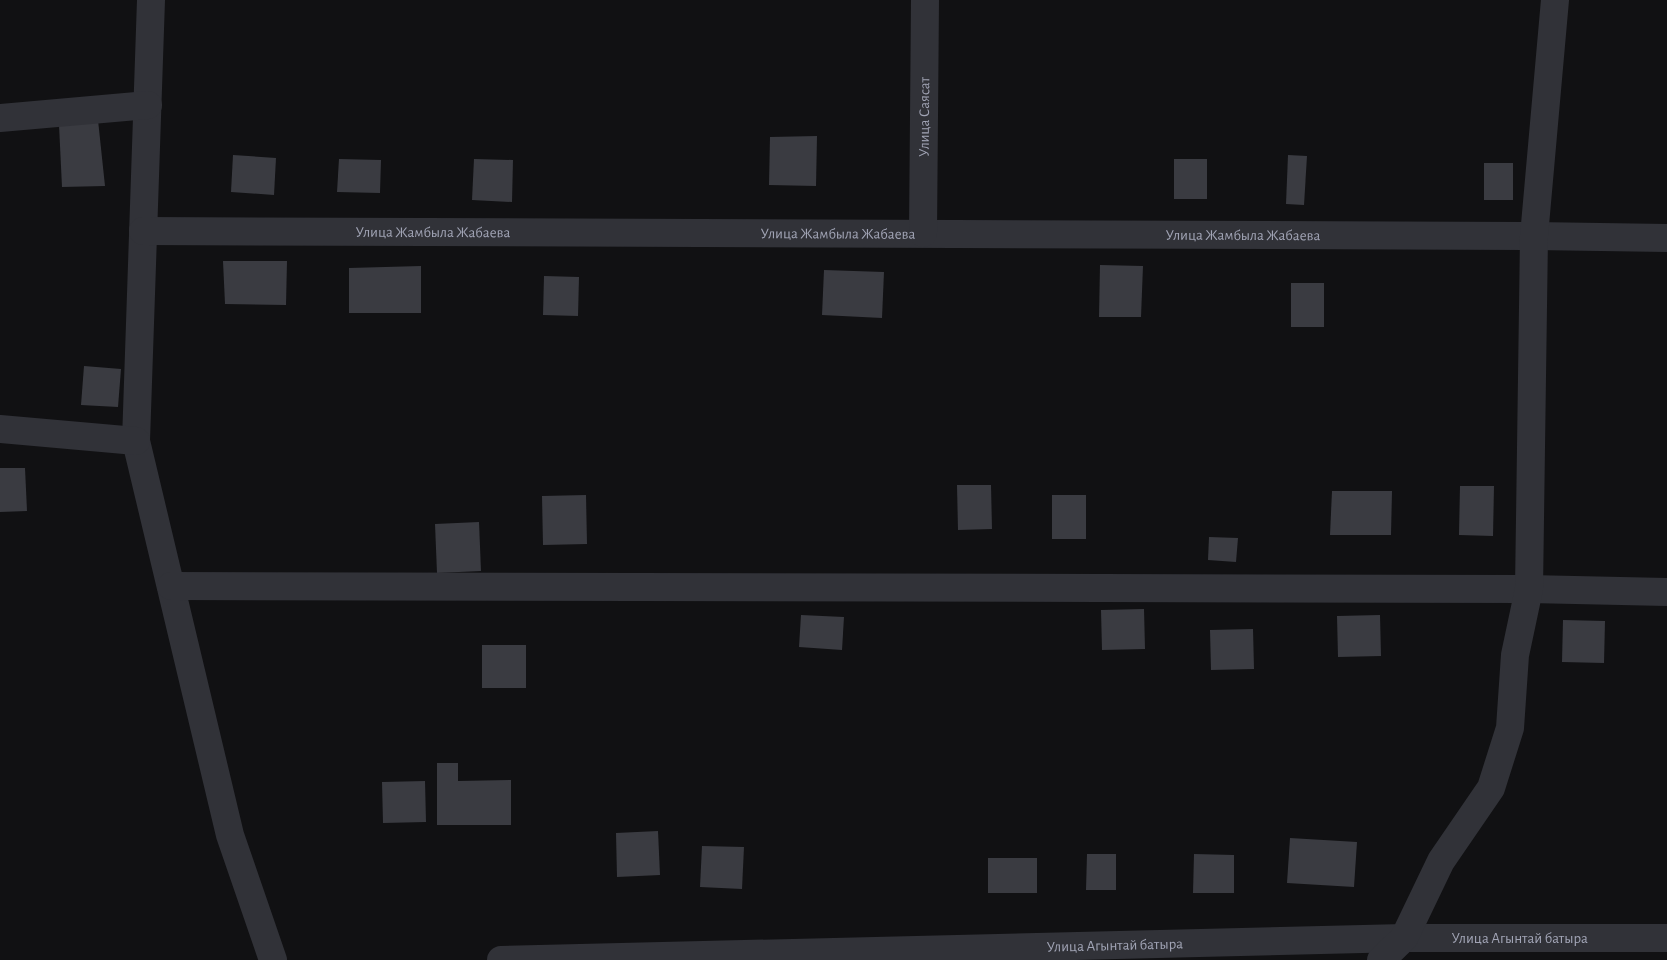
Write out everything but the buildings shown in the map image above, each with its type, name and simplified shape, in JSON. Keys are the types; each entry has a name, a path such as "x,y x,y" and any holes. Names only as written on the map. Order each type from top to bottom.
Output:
{"street":[{"path":"151,0 136,441 230,835 274,960"},
{"name":"Улица Саясат","path":"923,233 924,0"},
{"path":"1381,960 1404,938 1441,861 1491,788 1510,728 1515,655 1529,588 1534,236 1555,0"},
{"path":"0,118 148,105"},
{"name":"Улица Жамбыла Жабаева","path":"143,231 923,233 1667,238"},
{"path":"0,429 136,441"},
{"path":"171,586 1529,588 1667,592"},
{"name":"Улица Агынтай батыра","path":"501,960 1404,938 1667,938"}]}
